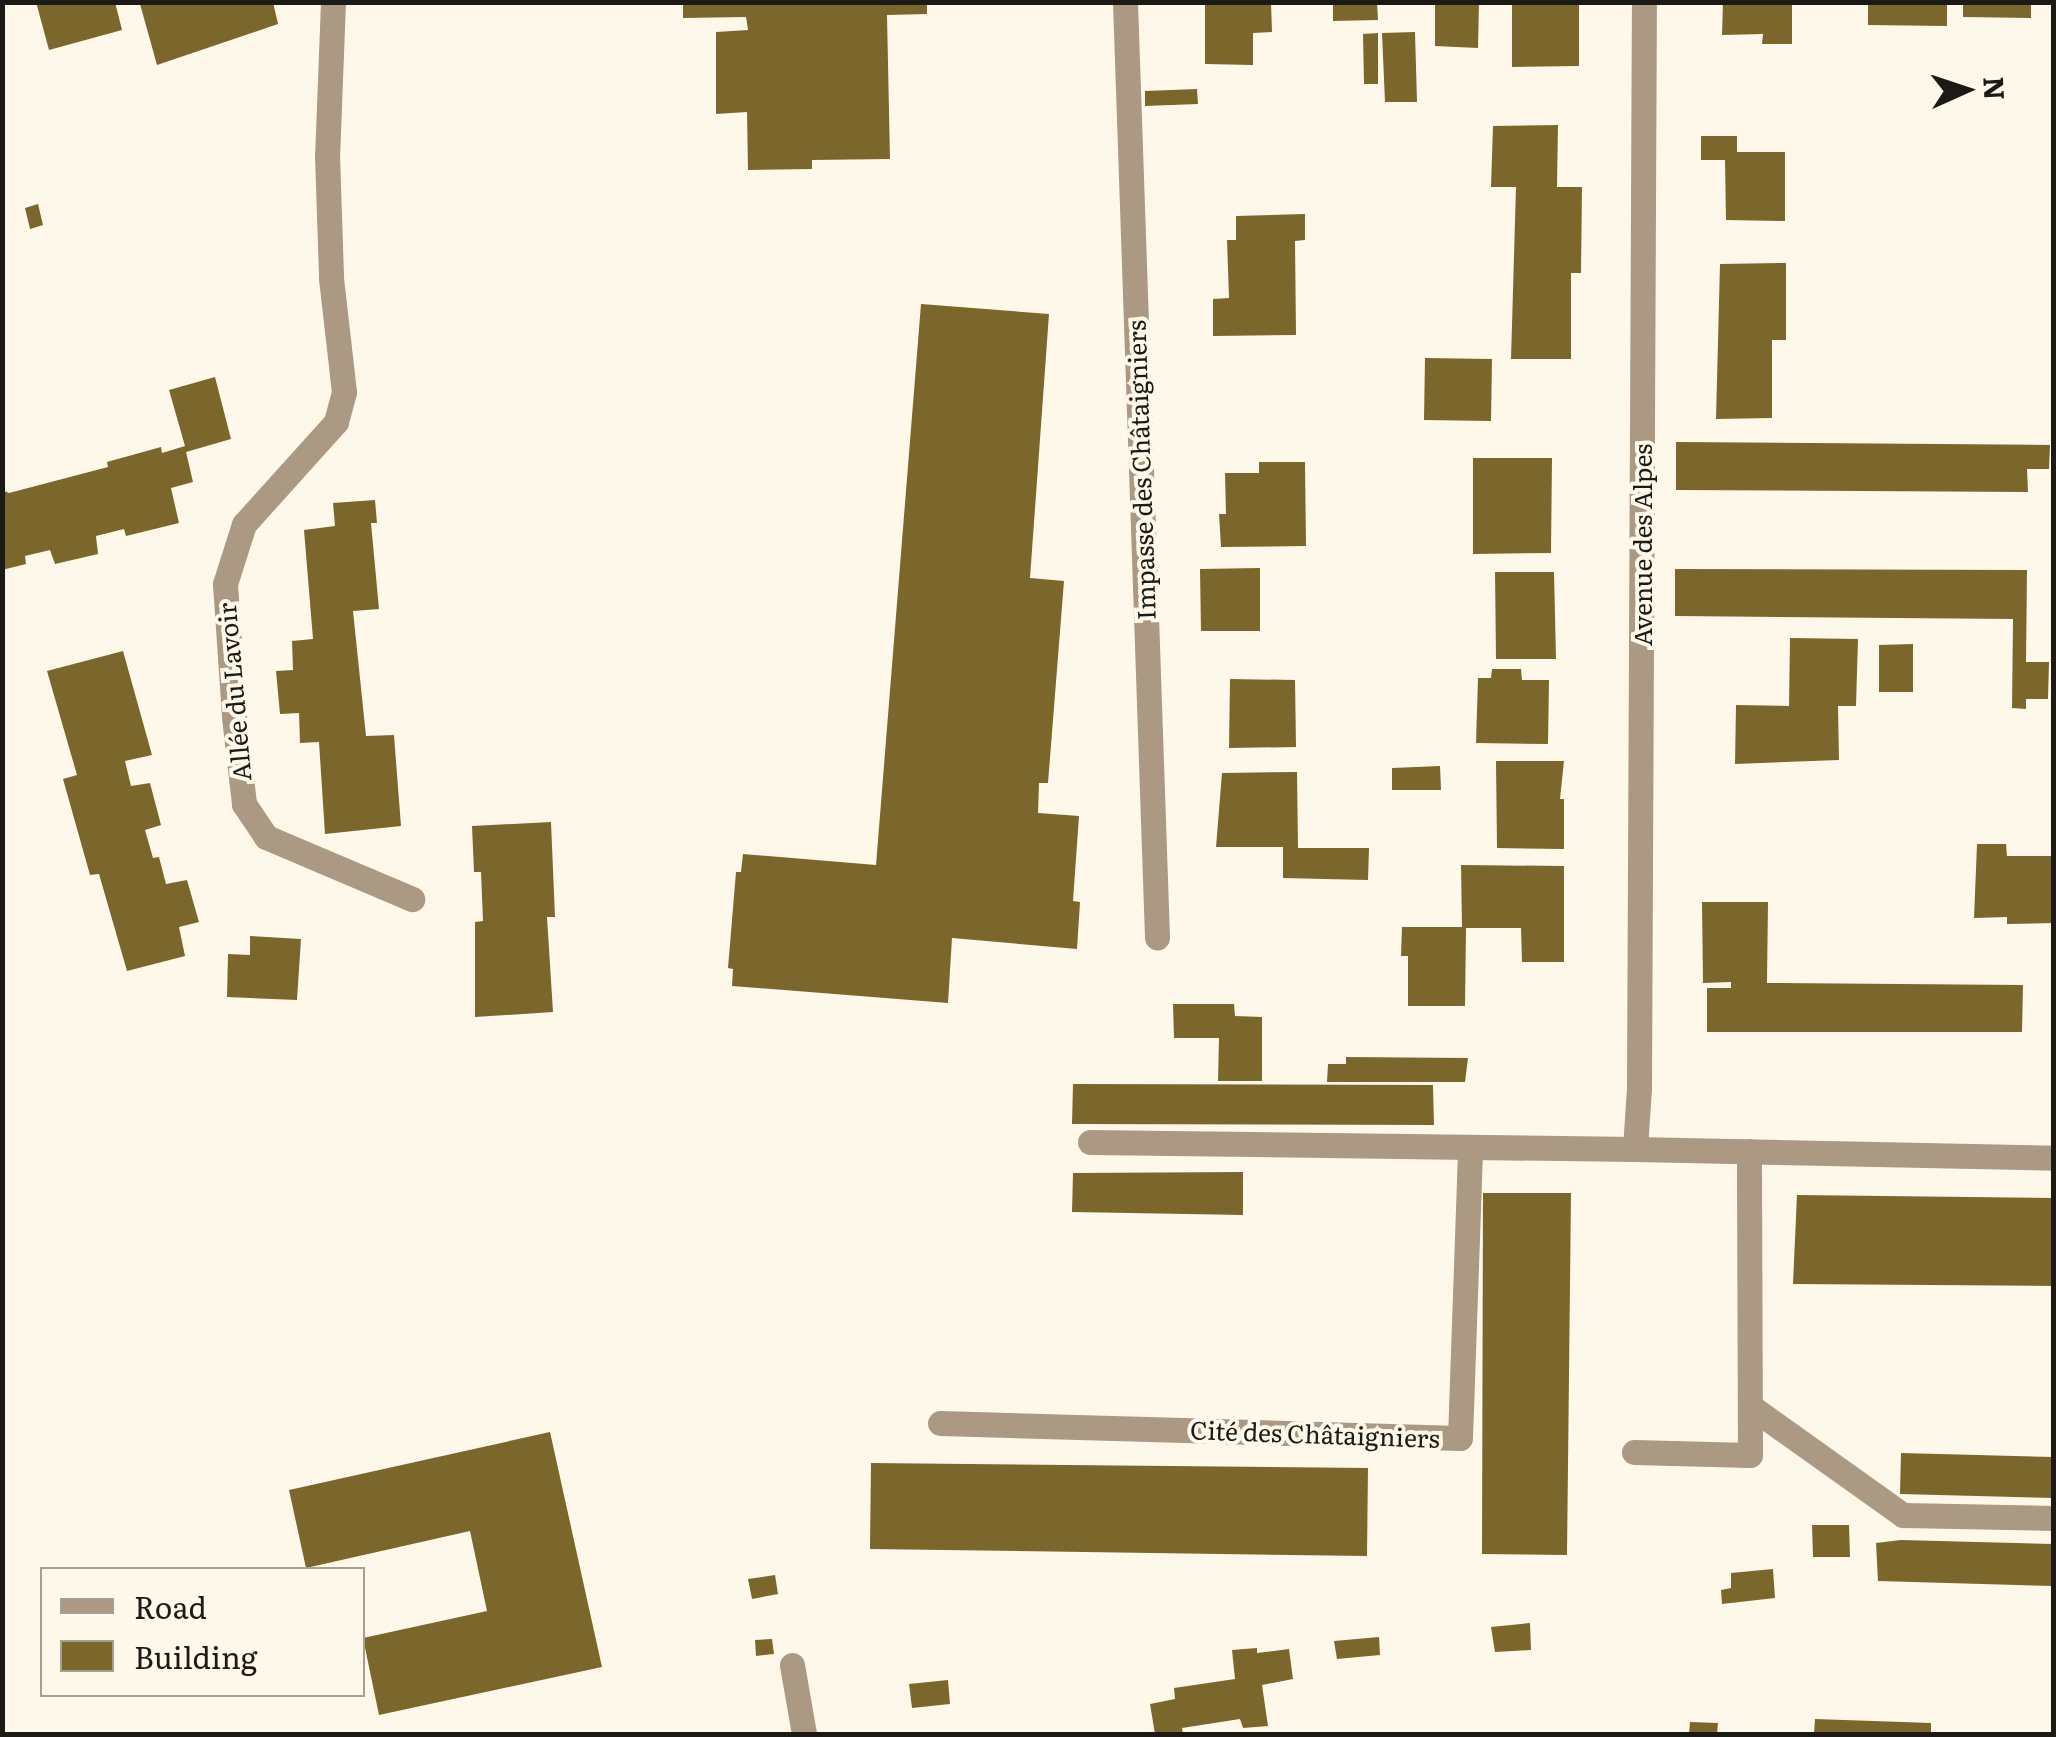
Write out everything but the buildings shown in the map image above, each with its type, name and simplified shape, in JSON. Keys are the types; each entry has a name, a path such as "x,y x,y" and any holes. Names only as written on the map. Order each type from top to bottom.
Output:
{"street":[{"name":"Allée du Lavoir","path":"333,2 326,155 331,278 344,392 336,422 244,524 225,584 234,717 244,804 266,837 412,900"},
{"name":"Impasse des Châtaigniers","path":"1124,2 1157,937"},
{"name":"Avenue des Alpes","path":"1636,1149 1644,2"},
{"path":"1090,1142 2054,1158"},
{"name":"Cité des Châtaigniers","path":"940,1423 1460,1438 1470,1147"},
{"path":"1634,1452 1750,1455 1749,1151"},
{"path":"1750,1406 1903,1515 2054,1518"},
{"path":"792,1665 804,1734"}]}
